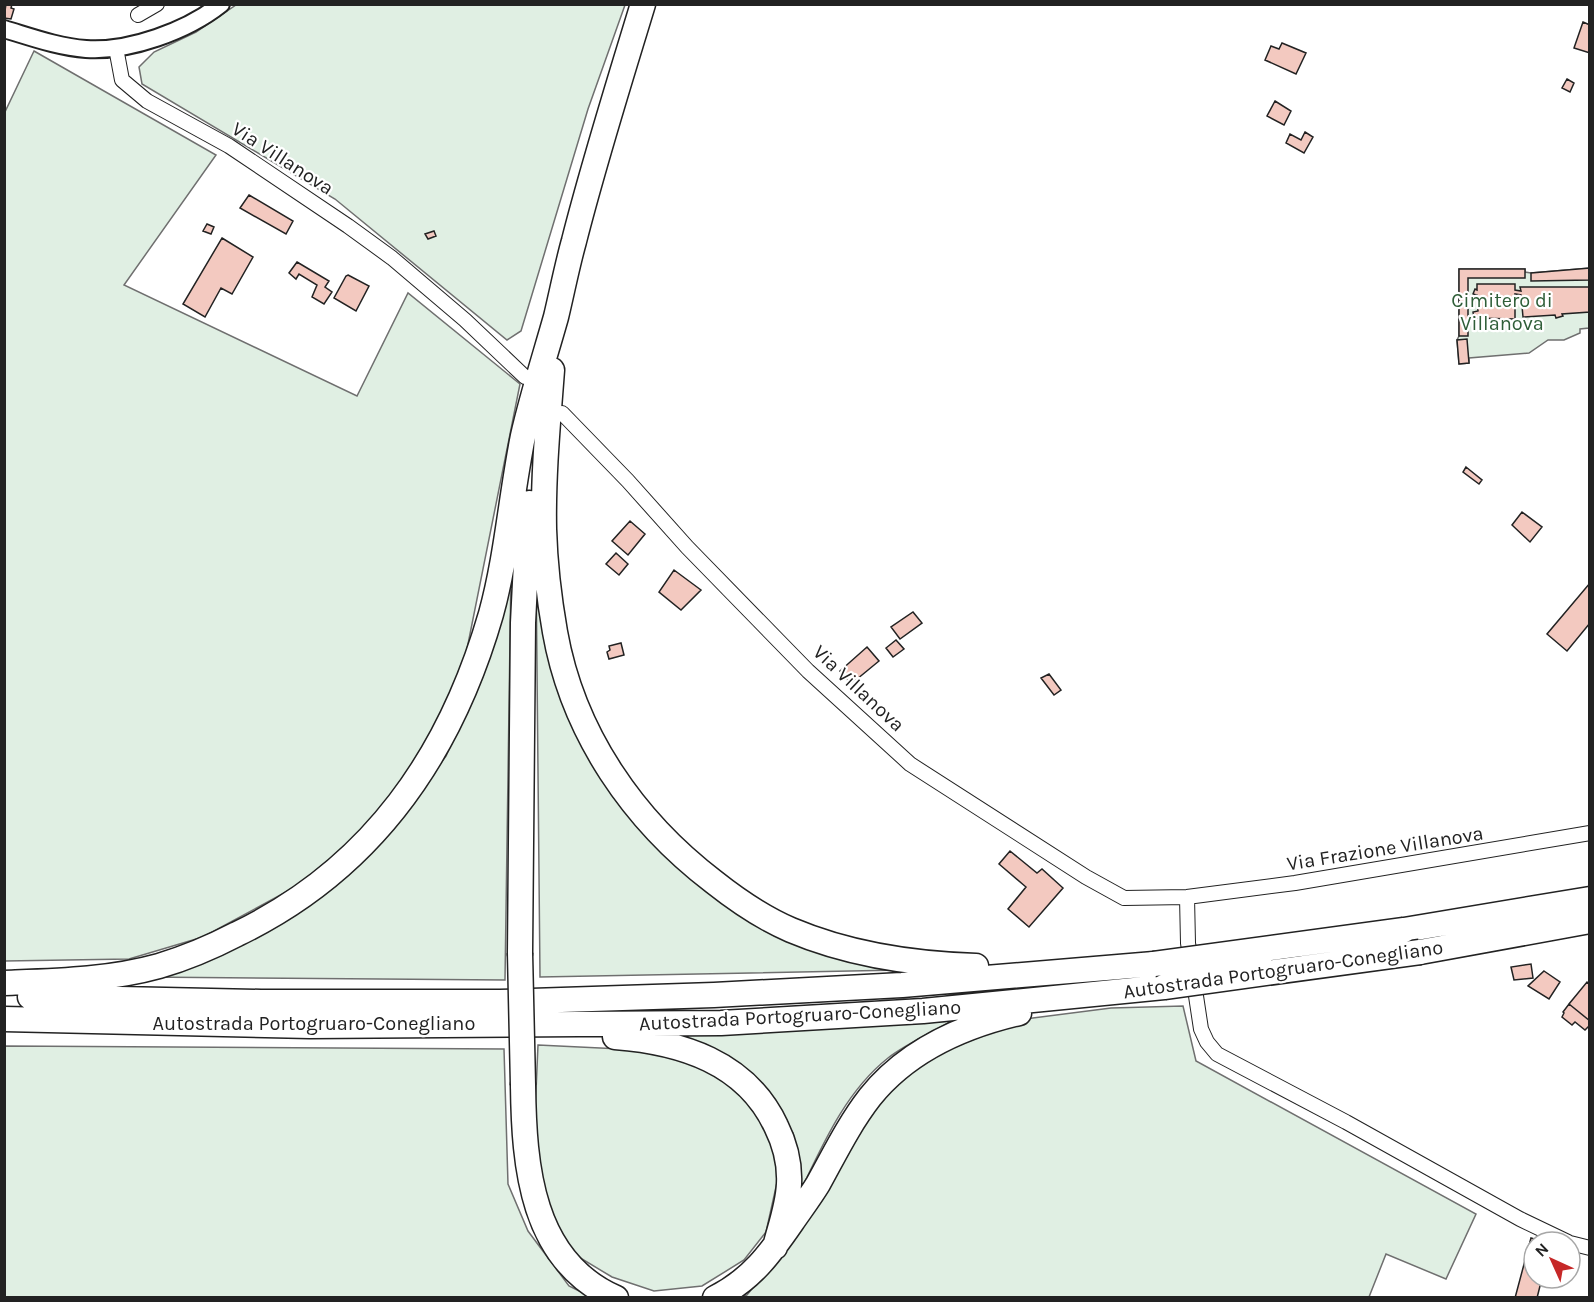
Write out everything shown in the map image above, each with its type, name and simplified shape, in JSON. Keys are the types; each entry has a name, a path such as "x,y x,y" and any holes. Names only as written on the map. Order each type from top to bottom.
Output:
{"highway":[{"path":"4,983 66,981 158,966 209,948 255,926 299,900 364,844 393,813 438,746 461,698 491,613 505,553 524,435 573,242 643,4"},
{"path":"556,314 530,484 523,623 520,953 523,1125 535,1203 548,1233 562,1257 583,1279 616,1298"},
{"path":"556,314 547,439 544,528 547,575 556,634 566,679 583,721 605,766 634,804 664,840 692,866 756,912 790,930 832,945 891,959 954,966 1092,969"},
{"name":"Autostrada Portogruaro-Conegliano","path":"4,996 261,1002 500,1002 714,995 902,985 1154,964 1404,930 1590,899"},
{"name":"Autostrada Portogruaro-Conegliano","path":"4,1019 310,1026 721,1023 923,1011 1164,987 1420,952 1590,921"},
{"path":"715,1298 733,1289 756,1270 816,1186 844,1136 870,1097 913,1058 932,1044 999,1018 1106,993"},
{"path":"310,1026 432,1038 600,1036 636,1038 665,1043 695,1053 726,1068 744,1081 761,1100 781,1137 788,1160 789,1184 785,1212 774,1247"}],"street":[{"path":"138,15 157,4"},
{"path":"4,29 53,44 86,49 116,48 151,39 185,26 221,4"},
{"name":"Via Villanova","path":"116,48 122,80 147,101 230,146 392,258 465,320 525,376"},
{"name":"Via Villanova","path":"562,413 687,547 808,670 910,764 1086,877 1124,898 1187,897"},
{"name":"Via Frazione Villanova","path":"1187,897 1295,883 1590,833"},
{"path":"1187,897 1188,943 1201,1029 1207,1042 1217,1054 1543,1230"}],"green space":[{"path":"236,5 625,5 588,109 521,331 507,340 335,199 142,84 139,67 154,52 196,32"},
{"path":"34,51 216,155 124,285 357,396 408,293 520,384 465,659 426,746 373,823 297,886 203,937 129,959 5,961 4,114"},
{"name":"Cimitero di Villanova","path":"1589,268 1589,328 1580,329 1580,333 1564,340 1548,340 1529,353 1469,358 1469,363 1459,364 1457,340 1459,336 1459,269 1525,269 1525,272 1531,273"},
{"path":"536,565 574,720 696,878 901,970 540,977"},
{"path":"511,571 505,980 143,977 259,936 331,888 390,829 446,756 482,672"},
{"path":"1183,1006 1196,1061 1476,1214 1446,1279 1386,1254 1369,1297 741,1298 747,1295 791,1241 869,1110 912,1064 1025,1019 1111,1008"},
{"path":"952,1021 895,1053 859,1087 836,1121 799,1194 793,1133 764,1089 670,1035"},
{"path":"538,1045 662,1051 730,1081 763,1117 780,1169 766,1232 744,1260 702,1286 654,1291 612,1277 572,1253 548,1206 534,1137"},
{"path":"5,1046 504,1049 508,1184 528,1231 569,1286 591,1297 5,1298"}],"building":[{"path":"6,4 12,4 11,8 14,9 11,19 4,18"},
{"path":"1583,22 1590,25 1590,53 1574,48"},
{"path":"1282,43 1306,53 1296,74 1265,60 1271,46 1279,49"},
{"path":"1567,79 1574,83 1570,92 1562,88"},
{"path":"1275,101 1291,111 1284,125 1267,116"},
{"path":"1305,132 1313,137 1304,153 1286,143 1290,134 1301,140"},
{"path":"249,195 293,221 286,234 240,208"},
{"path":"207,224 214,227 211,234 203,231"},
{"path":"434,231 436,236 428,239 425,234"},
{"path":"222,238 253,257 232,294 221,288 205,317 183,304"},
{"path":"297,262 329,281 325,287 332,292 324,304 312,297 317,285 299,274 296,279 289,273"},
{"path":"1590,268 1590,280 1531,281 1531,273"},
{"path":"1459,269 1525,269 1525,278 1468,278 1468,336 1459,336"},
{"path":"348,275 369,286 356,311 334,298"},
{"path":"1477,284 1515,284 1515,290 1521,291 1520,287 1590,287 1590,312 1562,314 1563,316 1556,318 1555,315 1523,317 1521,295 1515,294 1515,319 1474,318 1473,312 1478,311 1477,295 1473,294 1475,289 1477,290"},
{"path":"1467,339 1469,363 1459,364 1457,340"},
{"path":"1466,467 1482,480 1479,484 1463,472"},
{"path":"1522,512 1542,527 1530,542 1512,525"},
{"path":"630,521 645,534 628,555 612,541"},
{"path":"616,553 628,564 619,575 606,564"},
{"path":"674,570 701,590 681,610 659,592"},
{"path":"1590,583 1590,623 1567,651 1547,634"},
{"path":"913,612 922,623 900,639 891,627"},
{"path":"896,640 904,649 893,657 886,648"},
{"path":"621,643 624,655 609,659 607,652 610,650 609,646"},
{"path":"867,647 879,661 851,684 840,671"},
{"path":"1049,674 1061,690 1054,695 1041,678"},
{"path":"1010,851 1037,873 1042,869 1063,888 1029,927 1008,909 1026,887 999,864"},
{"path":"1531,964 1533,978 1514,980 1511,967"},
{"path":"1544,971 1560,982 1549,999 1528,986"},
{"path":"1587,982 1590,985 1590,1021 1569,1004"},
{"path":"1569,1004 1590,1021 1590,1025 1585,1030 1575,1022 1572,1025 1562,1017"},
{"path":"1522,1272 1522,1290 1539,1290 1537,1298 1515,1298"}]}
